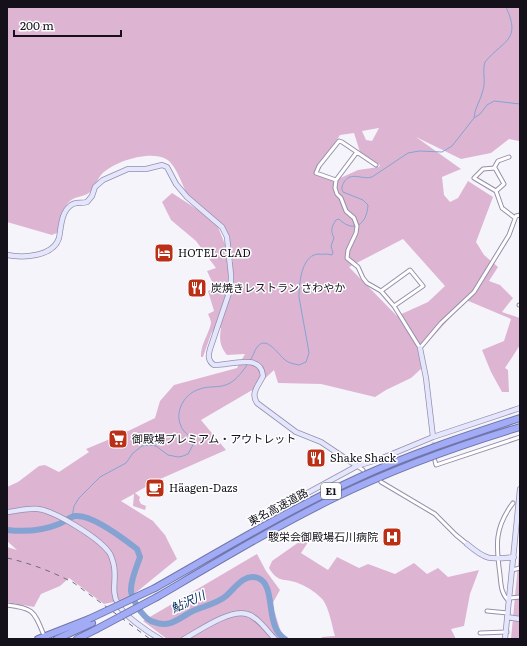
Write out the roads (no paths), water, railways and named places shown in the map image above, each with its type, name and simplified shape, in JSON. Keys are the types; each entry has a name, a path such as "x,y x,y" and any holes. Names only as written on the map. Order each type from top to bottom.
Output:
{"highway":[{"name":"東名高速道路","path":"57,639 155,588 255,530 359,477 439,445 520,418"},
{"name":"東名高速道路","path":"79,638 334,498 376,479 441,453 519,427"},
{"path":"38,639 90,621"}],"street":[{"path":"336,180 316,173 319,166 339,141 376,165"},
{"path":"357,152 336,180 335,188 346,211 354,218 358,226 348,250 347,258 358,267 367,283 381,291 394,306 420,348 426,378 433,439"},
{"path":"494,168 498,161 509,157"},
{"path":"7,255 28,257 51,249 58,240 66,210 74,203 88,202 95,187 103,180 128,169 146,169 158,165 165,165 169,168 176,184 187,197 217,222 226,234 231,287 208,357 209,360 214,365 220,366 239,362 245,362 257,366 262,372 261,379 254,392 254,398 257,403 296,432 321,442 363,470"},
{"path":"494,168 504,184 496,191"},
{"path":"494,168 483,169 474,178 496,191 502,208 515,218"},
{"path":"420,348 441,323 474,292 509,235 516,216 520,215"},
{"path":"381,291 410,270 423,286 394,306"},
{"path":"258,520 357,466 520,408"},
{"path":"435,461 436,465 520,437"},
{"path":"381,482 435,514 467,544 486,558 497,559 514,557"},
{"path":"505,639 507,632 520,489"},
{"path":"509,600 504,596 502,590 497,559 497,542 500,527 506,513 513,503"},
{"path":"7,512 36,509 45,510 59,516 103,545 110,552 115,567 114,591 118,605 141,627 160,639"},
{"path":"512,570 520,568"},
{"path":"509,600 520,597"},
{"path":"7,605 28,609 37,618 43,633"},
{"path":"487,611 520,619"},
{"path":"184,639 227,616 237,614 247,614 256,619 275,639"},
{"path":"480,633 507,632"}],"waterway":[{"path":"474,117 484,87 485,62 504,44 511,34 512,27 506,7"},
{"path":"250,360 258,346 261,343 265,343 269,344 289,362 299,365 306,362 309,353 299,297 300,280 306,262 317,254 332,255 333,253 331,246 334,238 332,228 336,220 339,219 350,226 359,225 367,212 368,205 363,200 343,192 342,186 347,179 353,176 364,178 372,177 408,153 419,151 442,152 452,146 474,118 480,114 487,105 494,101 520,104"},
{"path":"72,517 74,506 79,498 100,477 126,463 133,453 142,446 156,446 168,455 178,457 188,454 194,443 183,430 179,420 182,403 195,391 230,383 247,365"},
{"name":"鮎沢川","path":"7,530 40,530 59,524 75,516 82,516 107,528 137,549 140,557 132,581 132,594 138,608 145,616 151,621 160,624 171,623 195,610 219,601 244,579 253,577 258,578 264,582 275,625 279,633 285,639"}],"tunnel":[{"path":"433,442 435,461"},
{"path":"363,470 381,482"}],"railway":[{"path":"7,558 41,568 74,583 150,639"}],"place":[{"name":"HOTEL CLAD","path":"164,253"},
{"name":"炭焼きレストラン さわやか","path":"197,288"},
{"name":"御殿場プレミアム・アウトレット","path":"118,439"},
{"name":"Shake Shack","path":"316,458"},
{"name":"Häagen-Dazs","path":"155,488"},
{"name":"駿栄会御殿場石川病院","path":"392,537"}]}
